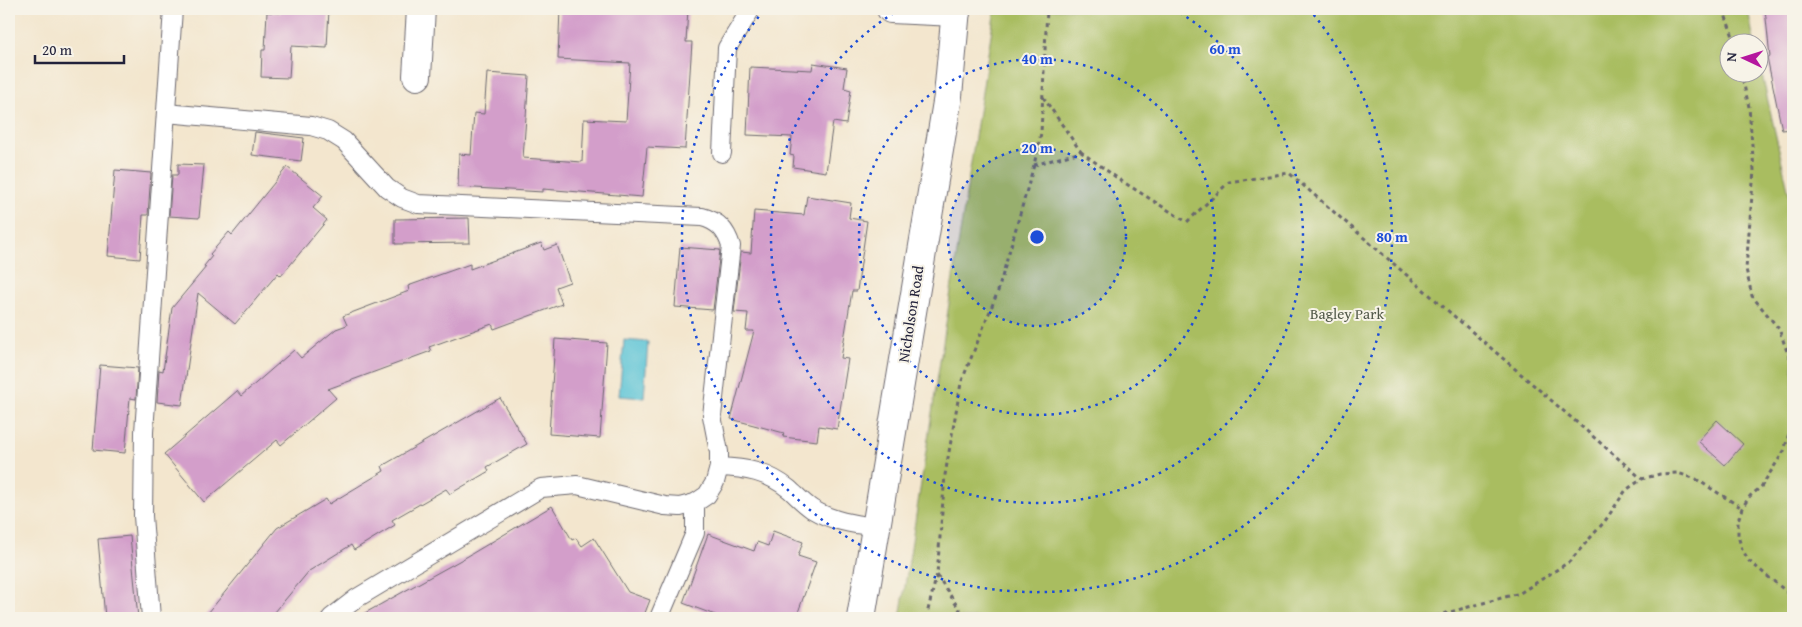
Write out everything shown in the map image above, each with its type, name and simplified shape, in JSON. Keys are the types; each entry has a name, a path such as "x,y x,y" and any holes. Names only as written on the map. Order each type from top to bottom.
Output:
{"street":[{"path":"418,76 421,9"},
{"path":"892,9 956,10"},
{"name":"Nicholson Road","path":"860,618 948,96 956,10"}],"lane":[{"path":"151,618 143,516 144,432 173,9"},
{"path":"722,153 727,48 751,9"},
{"path":"166,114 311,126 328,131 344,142 387,188 402,198 418,204 702,216 722,226 728,235 730,246 712,416 720,468 716,482 707,495 695,503 680,507 665,506 577,485 542,488 357,598 331,618"},
{"path":"720,468 743,468 766,475 786,487 812,509 843,522 876,527"},
{"path":"659,618 695,533 695,503"}],"path":[{"path":"926,618 936,574 946,475 961,383 998,291 1034,165 1040,133 1047,9"},
{"path":"1723,9 1731,32"},
{"path":"1743,82 1749,107 1754,170 1746,269 1752,296 1778,329 1793,368"},
{"path":"1043,96 1081,152 1120,180 1187,222 1229,182 1288,172 1642,479"},
{"path":"1034,165 1081,152"},
{"path":"1786,349 1793,346"},
{"path":"1793,419 1784,451 1761,486 1750,496 1742,508 1738,521 1738,536 1742,549 1749,561 1793,597"},
{"path":"1428,618 1520,594 1569,562 1605,521 1626,490 1642,479 1660,474 1678,473 1696,478 1742,508"},
{"path":"936,574 965,618"}],"green space":[{"name":"Bagley Park","path":"995,9 1748,9 1752,32 1720,32 1720,82 1764,82 1793,211 1793,618 900,618"}],"water":[{"path":"624,340 648,342 644,398 619,396"}],"building":[{"path":"281,9 329,9 327,48 291,46 289,78 261,77 262,50 265,50 267,12 280,13"},
{"path":"560,9 688,9 686,42 692,42 685,149 647,147 642,197 543,189 543,192 458,187 459,154 471,155 474,113 484,114 487,73 529,76 523,158 582,162 584,119 626,121 630,63 558,59"},
{"path":"1765,9 1793,9 1793,129 1782,130 1770,72 1770,32 1767,32"},
{"path":"813,63 847,68 844,88 851,90 846,124 833,122 826,172 793,167 794,156 790,155 792,137 747,135 750,67 812,70"},
{"path":"255,132 304,138 301,161 252,155"},
{"path":"178,164 204,165 199,218 169,216 172,175 178,175"},
{"path":"287,167 323,196 313,208 327,220 281,276 278,273 235,324 198,293 182,405 157,402 159,370 163,371 172,308 206,267 204,266 212,256 210,254 229,232 232,235"},
{"path":"115,170 151,173 148,215 143,215 140,259 108,256"},
{"path":"807,196 851,203 849,218 867,221 857,291 852,291 841,358 848,359 837,429 819,426 817,441 783,437 784,433 731,419 754,331 746,331 748,313 734,312 741,252 751,253 754,211 804,215"},
{"path":"469,218 470,243 395,244 395,219"},
{"path":"541,243 544,250 557,245 570,282 556,287 562,304 494,329 492,324 429,347 431,351 328,389 336,398 281,445 277,440 204,502 164,454 237,391 241,396 294,350 301,358 336,329 347,325 343,316 409,291 408,286 470,264 470,269"},
{"path":"680,247 720,250 713,310 675,307"},
{"path":"555,339 607,343 600,438 549,434"},
{"path":"100,365 138,368 136,399 130,398 125,453 93,450"},
{"path":"500,398 527,444 487,467 489,471 450,494 446,489 392,520 395,525 354,550 351,545 309,571 270,618 204,618 277,528 326,499 329,504 384,471 382,466"},
{"path":"1717,420 1743,444 1725,465 1698,441"},
{"path":"552,506 572,540 576,538 582,546 594,538 628,592 650,600 643,618 356,618 468,556"},
{"path":"773,531 803,542 798,556 816,562 796,618 723,618 683,603 708,534 754,551 757,542 768,546"},
{"path":"130,536 138,618 105,618 98,539"}]}
